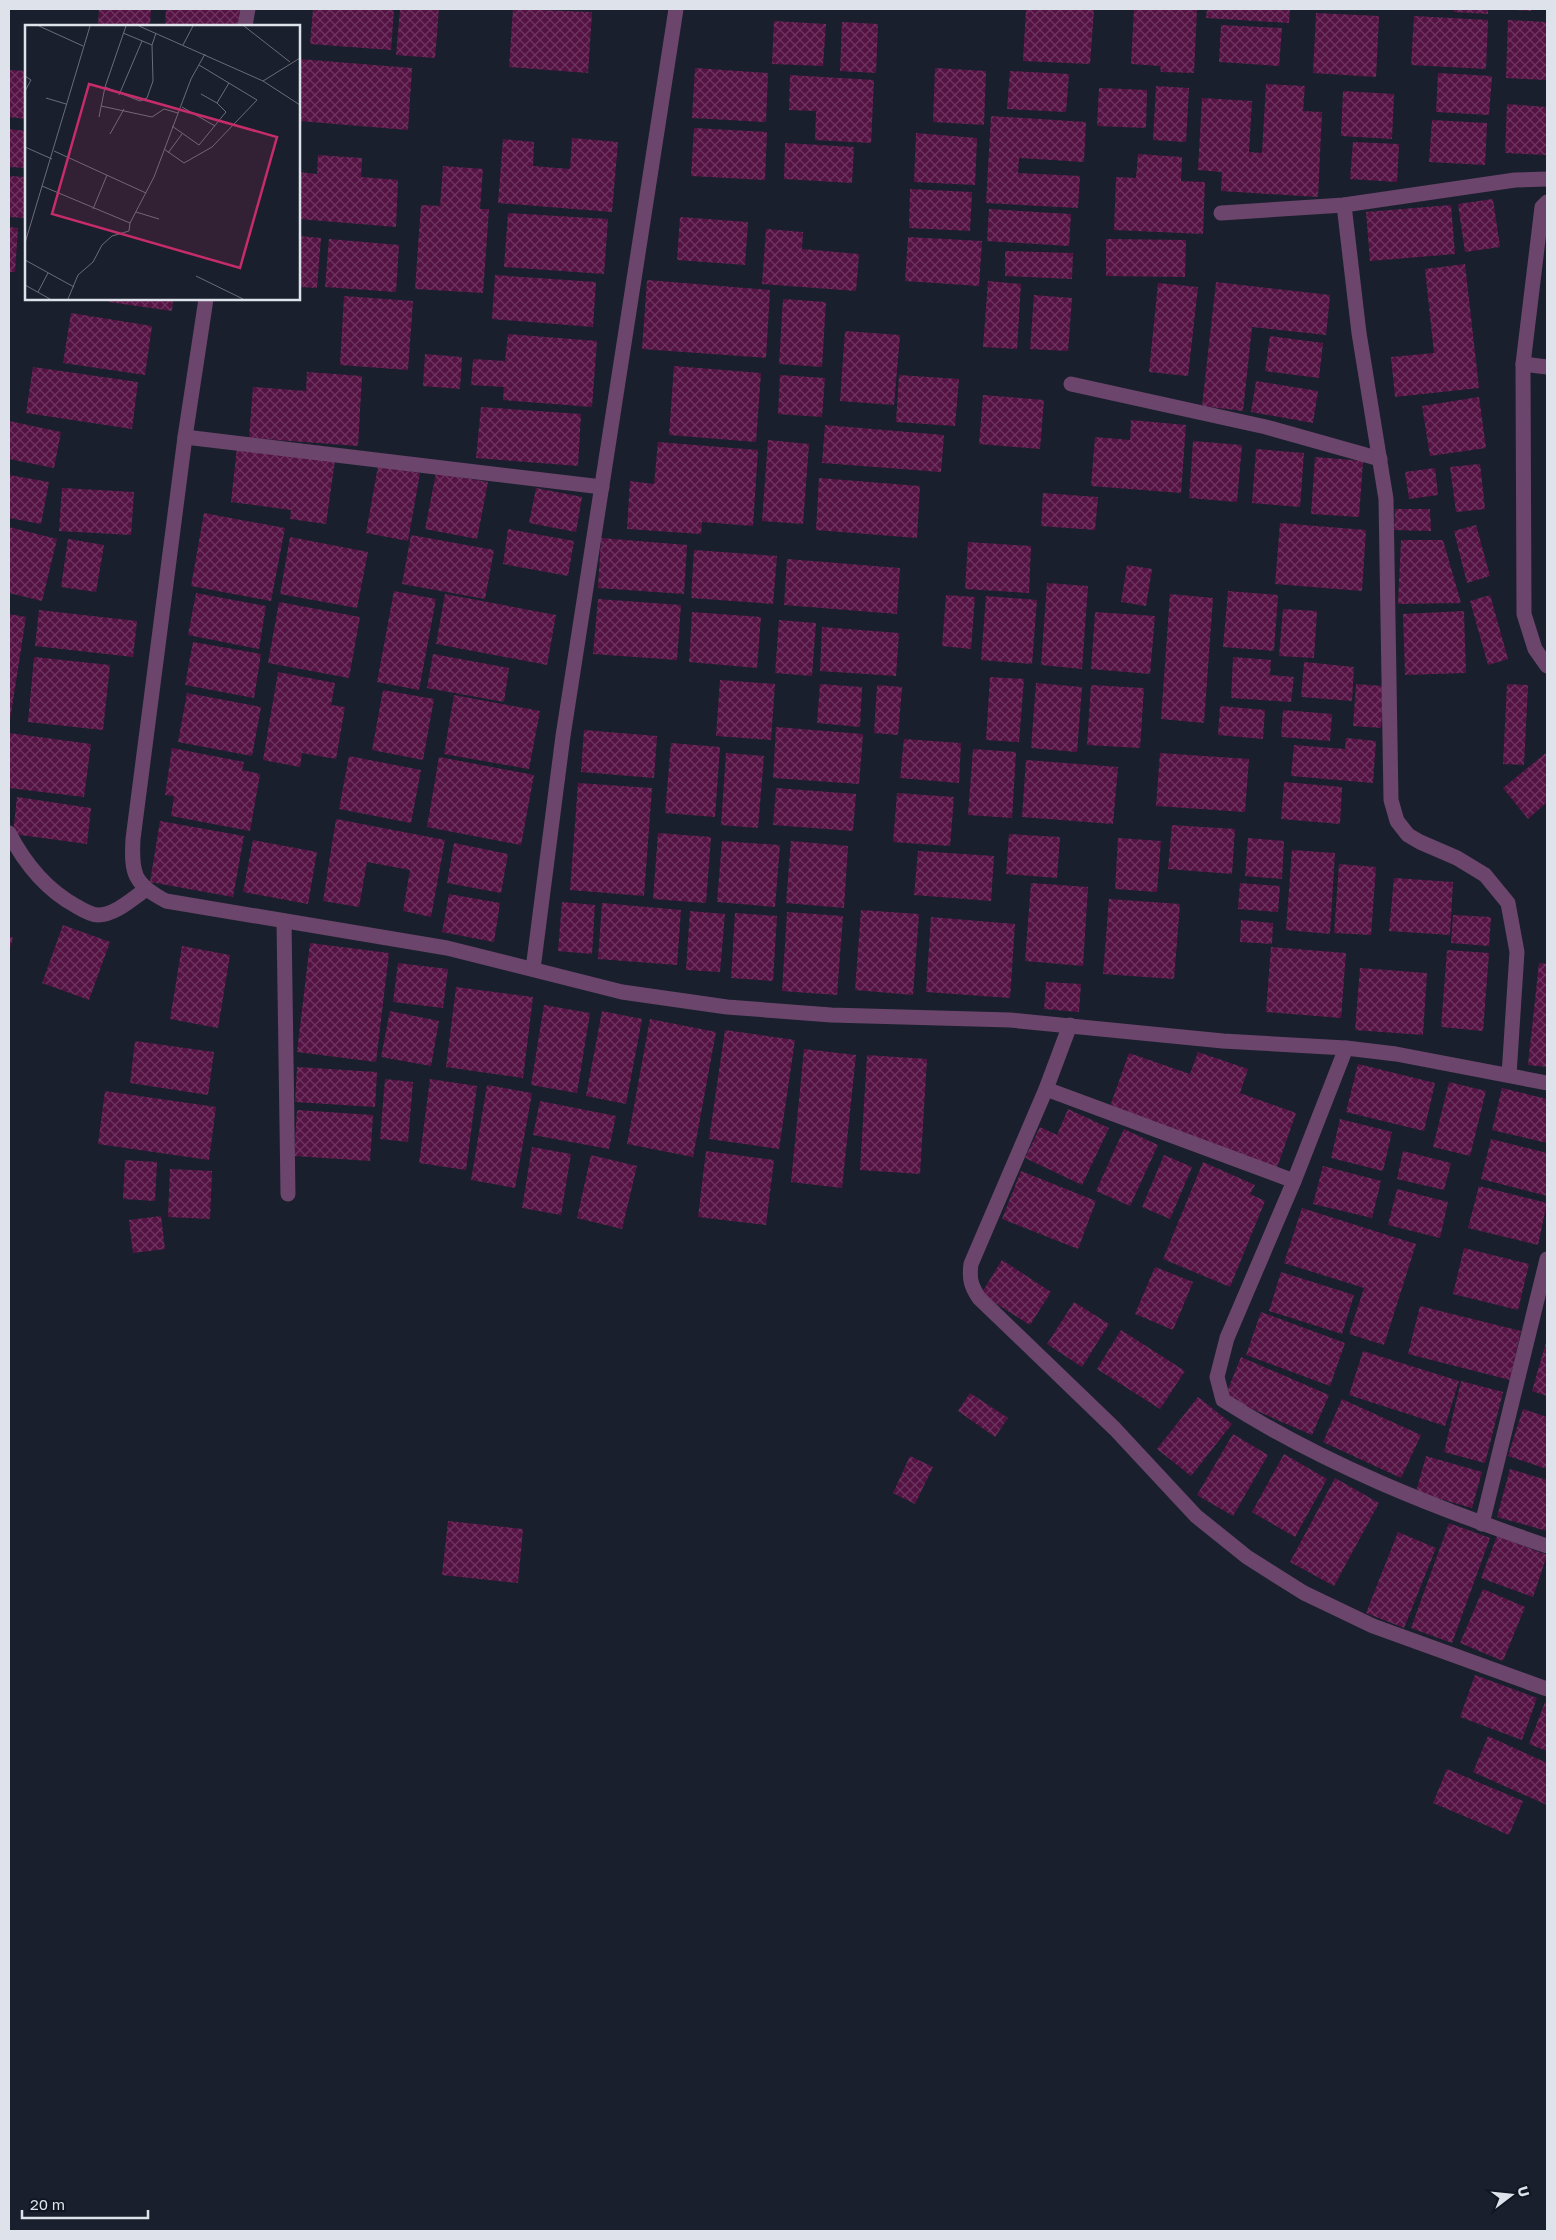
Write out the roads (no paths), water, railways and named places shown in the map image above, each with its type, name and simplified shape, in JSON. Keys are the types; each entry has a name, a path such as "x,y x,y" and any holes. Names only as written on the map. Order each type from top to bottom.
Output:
{"street":[{"path":"245,25 248,9"},
{"path":"533,969 563,736 676,9"},
{"path":"1221,213 1344,205 1515,180 1547,179"},
{"path":"1547,202 1542,207 1523,364 1524,614 1535,649 1547,666"},
{"path":"1344,205 1359,333 1386,499 1391,800 1397,821 1408,834 1420,842 1457,858 1484,875 1508,902 1518,952 1509,1076"},
{"path":"206,300 185,437 133,839 132,860 135,875 146,890 166,901 447,948 622,992 728,1007 831,1015 954,1018 1070,1025 1223,1041 1346,1048 1396,1054 1547,1083"},
{"path":"1523,364 1547,367"},
{"path":"1071,384 1266,428 1380,459"},
{"path":"185,437 602,486"},
{"path":"9,833 18,850 38,878 59,897 80,909 97,915 116,909 146,890"},
{"path":"284,922 288,1194"},
{"path":"1070,1025 1046,1088 971,1264 969,1278 972,1288 979,1298 1115,1429 1196,1516 1247,1556 1304,1593 1373,1626 1547,1689"},
{"path":"1346,1048 1294,1181 1227,1338 1217,1377 1223,1400 1260,1423 1336,1464 1482,1524 1547,1546"},
{"path":"1046,1088 1294,1181"},
{"path":"1482,1524 1547,1259"}]}
